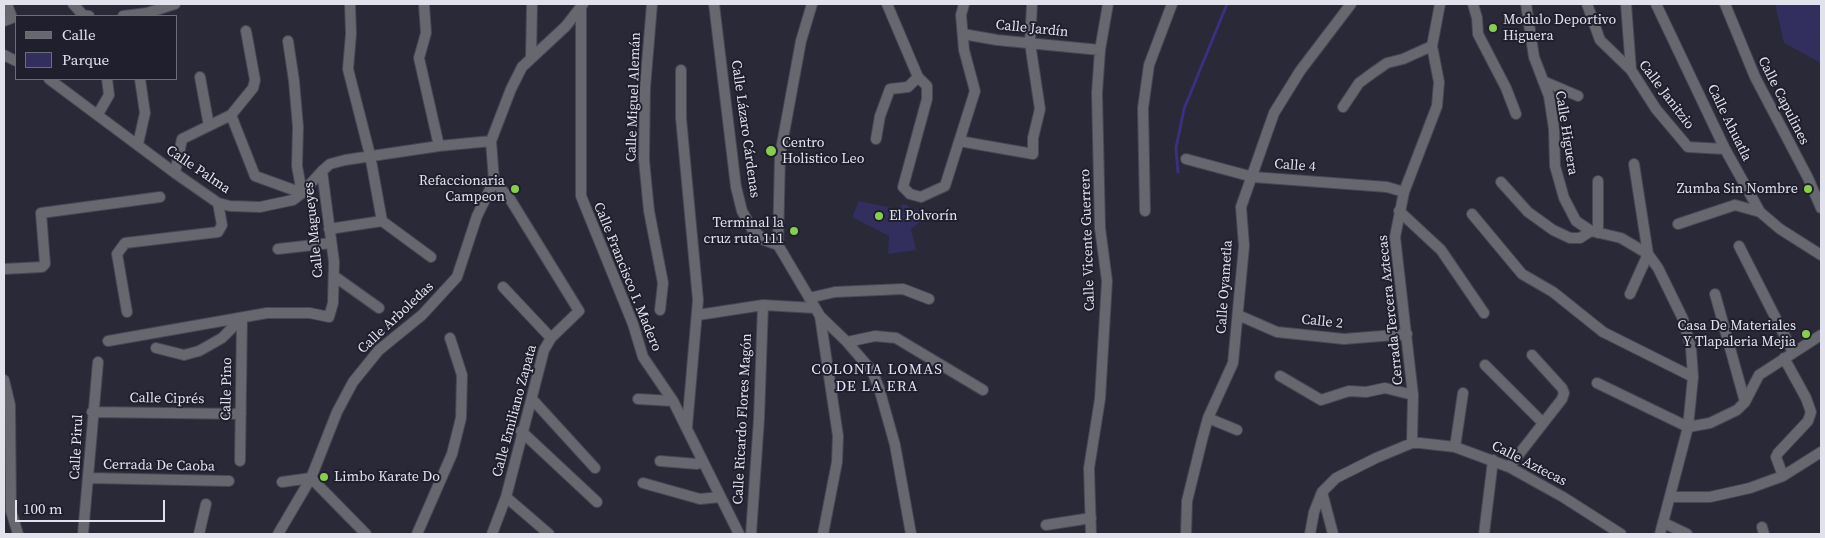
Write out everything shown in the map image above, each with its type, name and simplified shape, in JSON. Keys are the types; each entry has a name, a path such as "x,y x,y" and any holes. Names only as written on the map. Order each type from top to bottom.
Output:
{"street":[{"path":"4,21 12,18 7,4"},
{"path":"73,4 83,15"},
{"path":"350,4 352,34 348,69 370,155 382,221 430,257"},
{"path":"424,4 426,33 419,58 439,146"},
{"path":"531,57 532,4"},
{"name":"Calle Miguel Alemán","path":"652,4 645,88 644,160 649,211 663,283 660,310"},
{"name":"Calle Lázaro Cárdenas","path":"714,4 736,187 742,211 752,229 764,240 778,245"},
{"path":"812,4 801,41 780,155 778,245 818,312 872,371 879,388 895,446 912,534"},
{"path":"887,4 918,77 927,86 927,99 903,188 910,194 921,197 946,186 975,91 964,50 961,15 964,4"},
{"path":"959,141 1033,154 1033,138 1040,109 1030,43 1032,4"},
{"name":"Calle Vicente Guerrero","path":"1091,534 1089,468 1100,399 1107,282 1100,228 1097,93 1100,50 1108,4"},
{"path":"1145,211 1143,108 1149,65 1172,4"},
{"name":"Calle Oyametla","path":"1186,534 1187,501 1208,418 1233,363 1244,246 1241,207 1274,113 1300,71 1352,4"},
{"name":"Cerrada Tercera Aztecas","path":"1412,443 1413,395 1395,237 1404,192 1437,106 1439,82 1432,46 1440,4"},
{"path":"1473,4 1477,18 1478,34 1506,88 1516,114"},
{"name":"Calle Higuera","path":"1526,4 1534,57 1549,96 1554,129 1555,166 1564,198 1576,221 1594,232 1621,238 1648,254 1658,268 1683,319 1691,348 1693,377 1688,427 1660,534"},
{"name":"Calle Janitzio","path":"1587,4 1600,40 1631,70 1656,109 1688,147 1725,149"},
{"path":"1626,4 1631,70"},
{"name":"Calle Ahuatla","path":"1656,4 1725,149 1760,212 1780,229 1821,255"},
{"name":"Calle Capulines","path":"1725,4 1755,77 1808,178 1821,208"},
{"path":"130,15 167,5"},
{"path":"494,182 491,141 522,66 566,26 582,5"},
{"name":"Calle Francisco I. Madero","path":"582,5 581,196 634,324 643,358 673,401 740,534"},
{"path":"175,173 182,139 231,115 253,88 255,80 246,31"},
{"name":"Calle Jardín","path":"963,34 1100,50"},
{"path":"231,115 254,176 302,193 297,166 298,128 288,41"},
{"path":"1343,107 1359,83 1387,63 1403,60 1432,46"},
{"path":"681,70 681,118 698,315 686,428"},
{"path":"200,77 209,126"},
{"path":"876,139 880,116 890,89 908,87 918,77"},
{"name":"Calle Palma","path":"50,80 175,173 218,203 230,206 260,207 293,200 330,164 345,160 439,146 491,141"},
{"path":"98,114 109,95 107,80"},
{"path":"138,144 145,113 140,80"},
{"path":"1544,81 1578,96"},
{"name":"Calle 4","path":"1186,159 1253,177 1387,187 1404,192"},
{"path":"1630,294 1648,254 1634,164"},
{"name":"Calle Magueyes","path":"108,341 285,312 310,313 329,317 333,303 334,276 322,171"},
{"path":"1501,182 1528,212 1553,230 1570,238 1580,238 1594,232 1598,180"},
{"name":"Calle Emiliano Zapata","path":"492,534 506,497 544,350 551,338 579,310 510,199 494,182"},
{"name":"Calle Arboledas","path":"283,532 311,478 337,412 363,367 379,350 422,315 457,277 477,216 494,182"},
{"path":"4,269 42,267 45,264 41,213 160,197"},
{"path":"127,312 116,254 125,243 218,232 222,225 218,203"},
{"path":"1678,224 1735,205 1760,212"},
{"path":"1399,211 1441,250 1484,313"},
{"path":"1472,214 1522,274 1553,292 1603,332 1693,377"},
{"path":"329,229 382,221"},
{"path":"278,249 331,243"},
{"path":"1739,246 1789,355 1811,412 1808,421 1776,457 1783,476"},
{"path":"334,276 379,308"},
{"path":"504,287 551,338"},
{"path":"809,298 835,292 903,289 929,299"},
{"path":"1715,294 1745,402"},
{"path":"698,315 763,305 818,312"},
{"name":"Calle Ricardo Flores Magón","path":"751,534 759,419 763,305"},
{"path":"818,312 838,436 838,462 823,534"},
{"name":"Calle 2","path":"1238,315 1277,332 1334,338 1407,334"},
{"path":"156,348 184,355 199,351 222,338 242,318"},
{"name":"Calle Pino","path":"240,461 242,318"},
{"path":"847,342 875,336 896,338 983,390"},
{"path":"417,534 452,454 461,418 462,375 450,338"},
{"path":"1597,383 1688,427 1710,423 1724,418 1737,410 1745,402 1759,375 1789,355 1820,339"},
{"path":"1509,467 1564,393 1562,388 1532,355"},
{"name":"Calle Pirul","path":"83,534 89,478 92,412 98,362"},
{"path":"1485,365 1543,423"},
{"path":"1280,376 1321,400 1349,391 1366,392 1385,388 1413,395"},
{"path":"4,380 10,405 8,510 18,534"},
{"path":"1455,447 1463,393"},
{"path":"532,399 595,468"},
{"path":"638,399 673,401"},
{"name":"Calle Ciprés","path":"92,412 240,414"},
{"path":"1208,418 1237,430"},
{"path":"522,431 597,502"},
{"name":"Calle Aztecas","path":"1310,534 1314,512 1322,492 1342,474 1412,443 1429,443 1455,447 1509,467 1563,497 1621,534"},
{"path":"1671,497 1710,496 1750,488 1783,476 1821,452"},
{"path":"660,461 697,464 702,460"},
{"path":"1484,534 1493,460"},
{"name":"Cerrada De Caoba","path":"89,478 229,482"},
{"path":"282,482 311,478 366,534"},
{"path":"643,483 700,500 720,497"},
{"path":"1322,492 1333,534"},
{"path":"506,497 549,534"},
{"path":"199,534 206,504"},
{"path":"1046,525 1091,518"},
{"path":"1664,523 1687,534"}],"green space":[{"path":"1775,4 1821,4 1821,63 1784,43"},
{"name":"El Polvorín","path":"859,201 897,209 903,204 908,205 910,210 919,210 922,220 911,229 916,250 888,254 889,236 852,217"}],"waterway":[{"path":"1178,172 1176,148 1184,109 1227,4"}],"place":[{"name":"Modulo Deportivo Higuera","path":"1493,28"},
{"name":"Centro Holistico Leo","path":"771,151"},
{"name":"Refaccionaria Campeon","path":"515,189"},
{"name":"Zumba Sin Nombre","path":"1808,189"},
{"name":"El Polvorín","path":"879,216"},
{"name":"Terminal la cruz ruta 111","path":"794,231"},
{"name":"Casa De Materiales Y Tlapaleria Mejia","path":"1806,334"},
{"name":"Limbo Karate Do","path":"324,477"}],"district":[{"name":"COLONIA LOMAS DE LA ERA","path":"877,378"}]}
